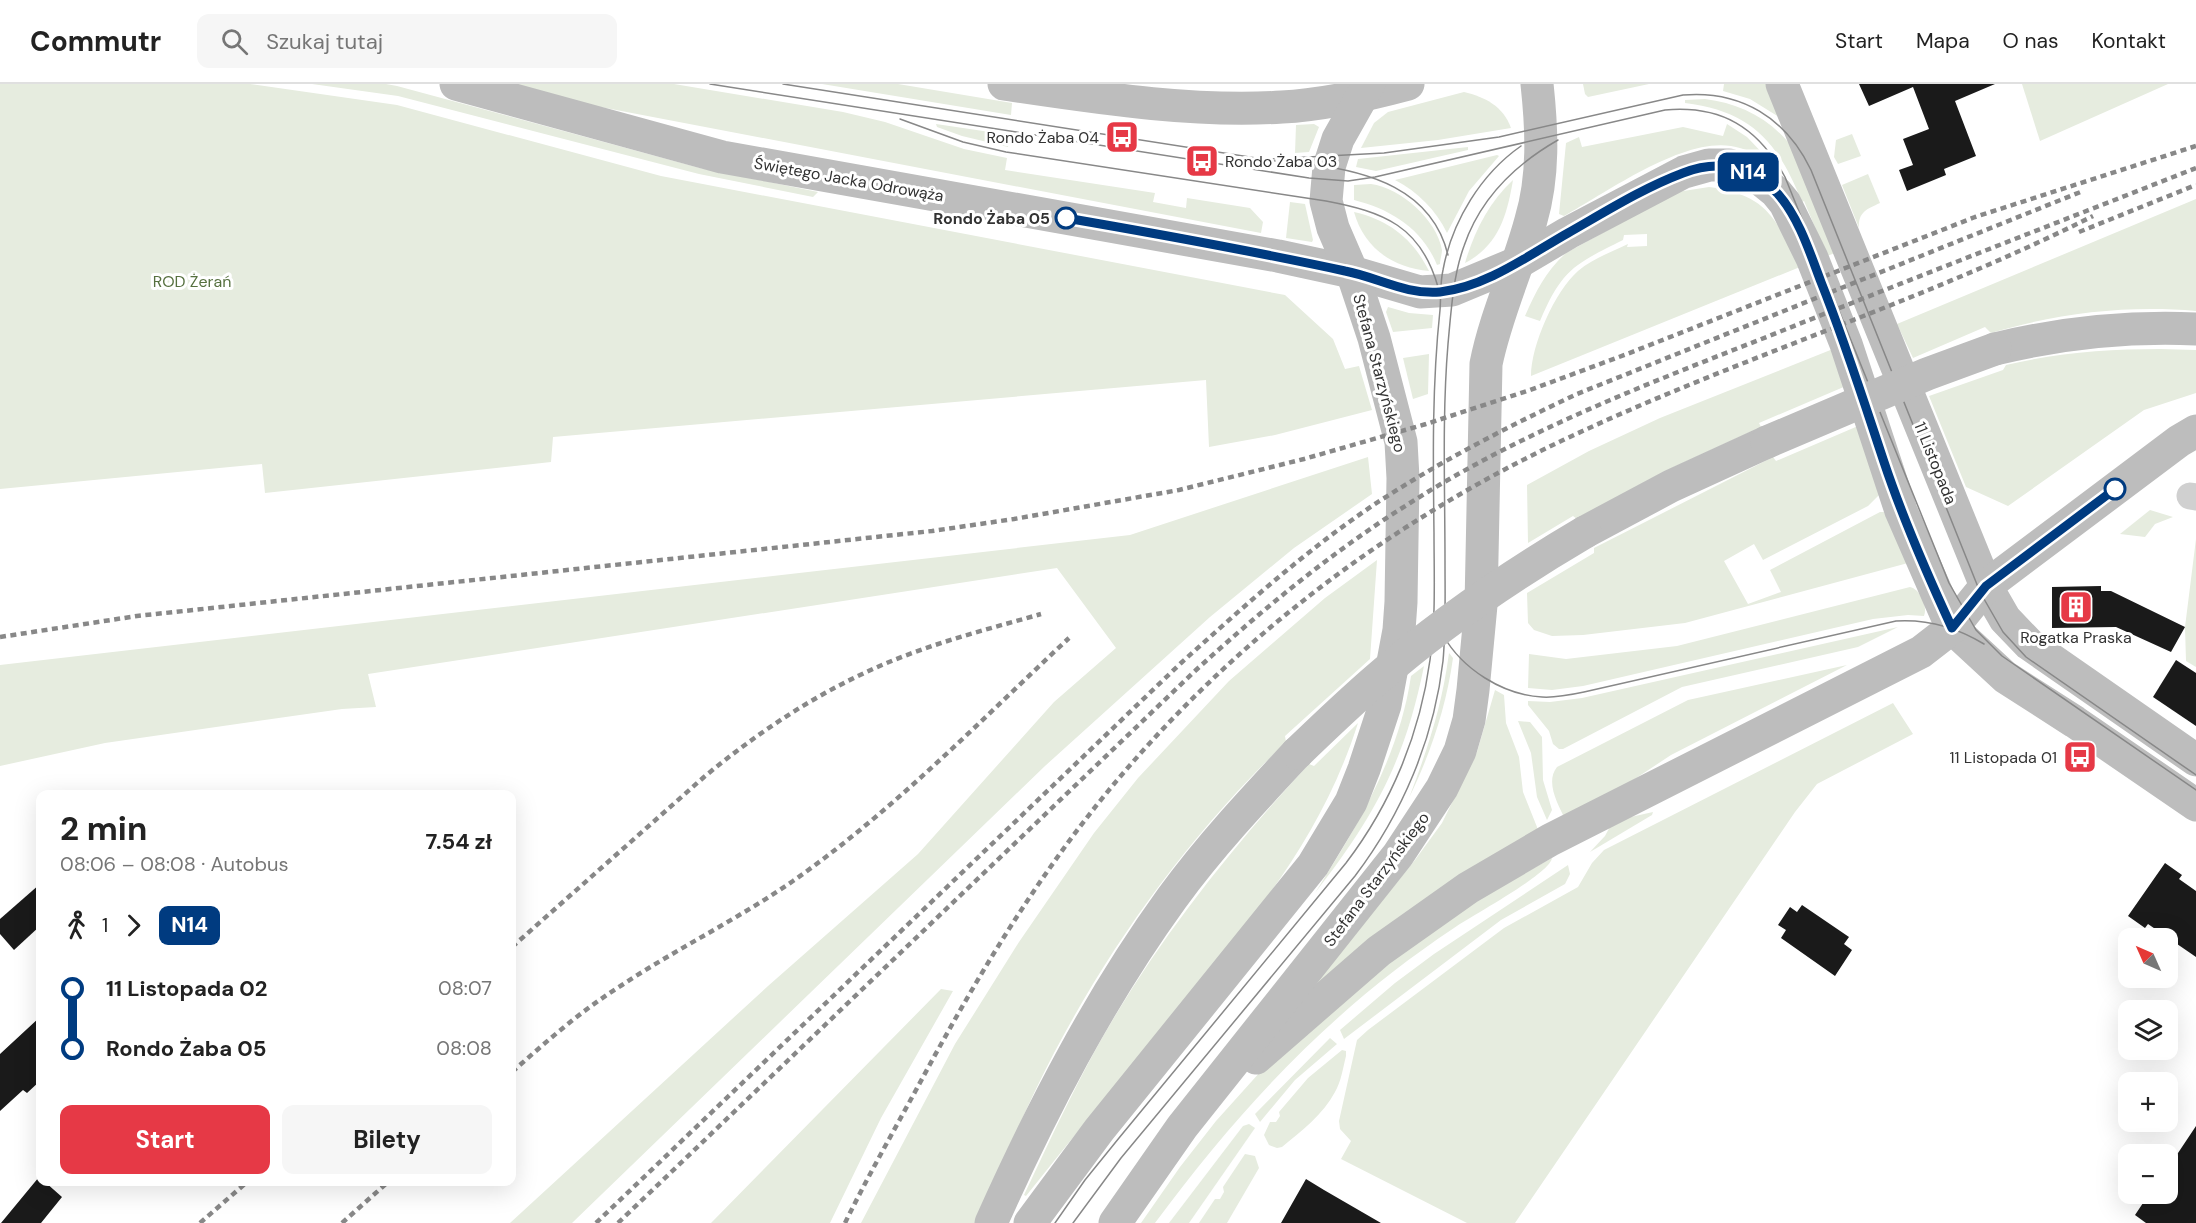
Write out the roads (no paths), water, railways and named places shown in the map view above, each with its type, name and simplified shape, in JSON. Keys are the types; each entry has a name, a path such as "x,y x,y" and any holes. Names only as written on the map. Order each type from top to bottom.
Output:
{"main road":[{"name":"Świętego Jacka Odrowąża","path":"456,84 723,157 1257,252 1352,272 1420,292 1439,292 1468,285 1517,263 1671,178 1702,167 1729,165 1755,175 1776,192 1785,203 1812,258 1845,344 1901,511 1952,628"},
{"path":"1004,84 1109,100 1218,107 1285,107 1365,90 1408,84"},
{"name":"Stefana Starzyńskiego","path":"1115,1223 1182,1127 1398,855 1442,788 1460,751 1472,700 1481,605 1486,364 1494,328 1532,219 1540,173 1542,127 1537,84"},
{"name":"11 Listopada","path":"1782,84 1986,586 2005,619 2029,644 2196,760"},
{"name":"Stefana Starzyńskiego","path":"1030,1223 1099,1130 1313,866 1351,802 1385,705 1399,630 1403,478 1401,442 1374,338 1352,272 1333,228 1326,201 1327,180 1338,139 1365,90"},
{"path":"991,1223 1053,1091 1080,1040 1139,946 1174,896 1213,847 1297,753 1378,677 1423,641 1533,563 1671,486 1767,441 1927,374 1995,350 2041,338 2083,332 2196,328"},
{"path":"1182,1127 1340,983 1412,927 1468,888 1550,840 1920,652 1952,628 1986,586 2179,441 2196,431"},
{"path":"1952,628 2005,677 2196,805"}],"tram line":[{"path":"710,84 1309,178 1348,181 1375,177 1665,110 1704,111 1736,123 1763,145 1785,177 1949,583 1976,630 2002,656 2196,790"},
{"path":"783,84 1275,161"},
{"path":"1268,159 1384,153 1499,137 1683,95 1724,97 1759,111 1789,136 1811,170 1980,592 2003,632 2026,657 2196,775"},
{"path":"900,119 963,142 1006,152 1326,201 1366,210 1397,225 1410,236 1431,266 1438,287"},
{"path":"1073,1223 1121,1158 1355,876 1372,852 1401,801 1424,747 1439,690 1443,661 1445,636 1445,398 1450,319 1457,269 1471,229 1490,198 1501,184 1528,160 1558,140"},
{"path":"1055,1223 1085,1180 1346,863 1377,817 1401,767 1419,715 1432,644 1434,394 1442,275 1453,234 1470,200 1493,170 1521,146"},
{"path":"1308,164 1353,172 1394,187 1428,214 1440,232 1448,255"},
{"path":"1443,635 1461,659 1485,678 1513,691 1547,697 1584,692 1896,621 1919,621 1942,625 1984,644"}],"railway":[{"path":"0,637 137,616 932,531 1179,490 1304,459 1426,424 1530,390 1975,217 2196,146"},
{"path":"618,1223 1196,670 1299,582 1381,521 1452,477 1585,411 1677,372 2196,168"},
{"path":"2079,232 2196,185"},
{"path":"596,1223 1181,663 1298,561 1372,506 1473,446 1577,394 2083,191"},
{"path":"845,1223 964,1003 1016,917 1054,862 1104,796 1158,734 1216,676 1278,621 1343,571 1411,524 1482,482 1555,444 1688,385 1960,277 2093,216"},
{"path":"516,943 704,777 753,739 804,705 886,663 962,637 1041,614"},
{"path":"516,1069 565,1026 607,995 772,895 830,854 901,795 1069,638"},
{"path":"200,1223 242,1186"},
{"path":"342,1223 384,1186"}],"place":[{"name":"Rondo Żaba 04","path":"1122,137"},
{"name":"Rondo Żaba 03","path":"1202,161"},
{"name":"Rondo Żaba 05","path":"1066,218"},
{"name":"Rogatka Praska","path":"2076,607"},
{"name":"11 Listopada 01","path":"2080,757"}],"park label":[{"name":"ROD Żerań","path":"192,281"}]}
